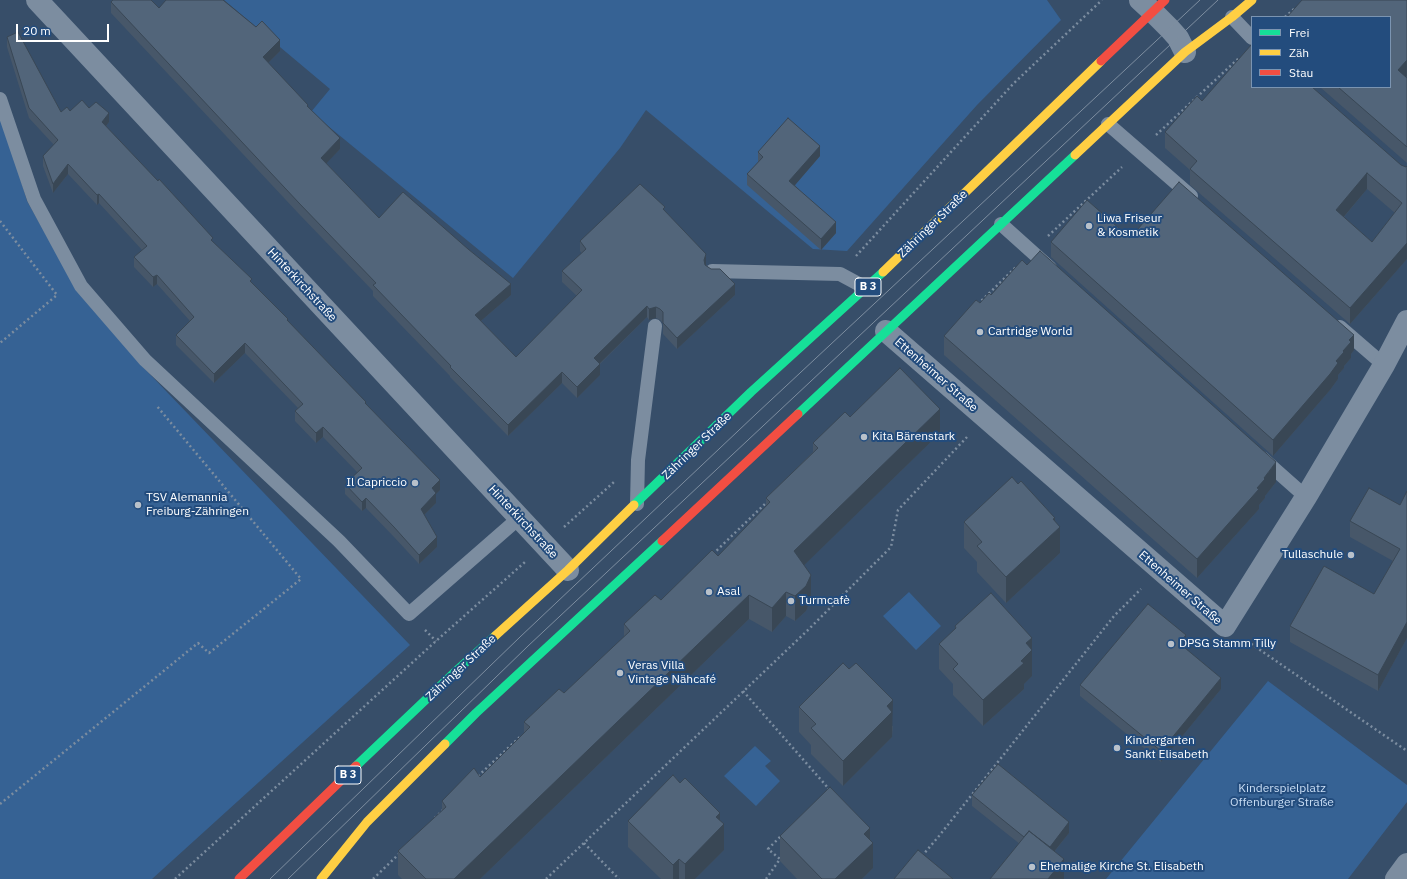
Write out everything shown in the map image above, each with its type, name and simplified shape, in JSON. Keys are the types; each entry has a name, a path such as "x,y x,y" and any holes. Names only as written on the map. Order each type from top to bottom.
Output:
{"main road":[{"path":"325,878 367,822 476,712 611,589 1185,52 1252,0"},
{"name":"Zähringer Straße","path":"239,879 456,671 568,570 751,392 866,288 1152,4"}],"street":[{"name":"Hinterkirchstraße","path":"36,0 568,570"},
{"name":"Zähringer Straße","path":"1152,4 1178,38 1185,52"},
{"name":"Ettenheimer Straße","path":"886,331 1225,626 1306,497 1384,365 1407,321"},
{"path":"1396,879 1407,864"}],"lane":[{"path":"1232,17 1251,37"},
{"path":"0,99 34,199 81,286 145,360 339,541 409,614 519,518"},
{"path":"1108,124 1199,203"},
{"path":"1001,224 1060,278"},
{"path":"712,271 840,274 866,288"},
{"path":"1330,318 1384,365"},
{"path":"637,504 638,460 656,326"},
{"path":"1254,450 1306,497"}],"path":[{"path":"840,274 1013,84 1102,0"},
{"path":"1286,16 1295,8"},
{"path":"976,306 1139,150 1241,56"},
{"path":"0,221 57,295 0,343"},
{"path":"0,804 198,644 209,653 301,578 155,403"},
{"path":"546,879 742,691 809,629 891,547 898,510 985,418"},
{"path":"175,879 436,641 638,460"},
{"path":"709,558 771,498"},
{"path":"921,858 1114,616 1160,570"},
{"path":"1225,626 1407,751"},
{"path":"742,691 829,789 823,795"},
{"path":"478,776 523,734"},
{"path":"433,819 444,809"},
{"path":"766,879 780,859 768,849 785,833"},
{"path":"584,843 619,879"},
{"path":"373,879 400,852"}],"green space":[{"path":"224,0 1047,0 1061,20 977,105 847,251 813,249 646,110 620,148 513,278 311,112 330,89"},
{"name":"TSV Alemannia Freiburg-Zähringen","path":"0,112 27,201 77,290 141,365 410,645 152,879 0,879"},
{"path":"909,592 941,626 916,650 883,616"},
{"name":"Kinderspielplatz Offenburger Straße","path":"1268,681 1407,785 1407,802 1348,879 1106,879"},
{"path":"755,746 771,761 765,766 780,781 756,806 724,776"}],"building":[{"path":"113,0 151,0 159,8 166,0 223,0 256,27 262,21 280,40 263,57 308,105 307,106 340,138 321,158 379,218 403,192 468,249 511,284 475,315 516,357 582,290 562,271 586,249 580,241 640,184 665,207 663,209 706,254 704,260 705,265 711,269 720,269 735,284 677,338 663,323 663,312 656,307 649,309 647,306 594,358 600,364 577,387 562,372 508,425 450,367 451,366 373,285 376,283 111,2"},
{"path":"1302,0 1407,0 1407,60 1398,70 1407,78 1407,147 1339,88 1391,88 1391,16 1288,16"},
{"path":"18,32 61,112 67,107 70,111 82,100 89,108 96,102 109,113 102,122 158,181 159,179 213,238 211,240 252,279 250,281 288,319 287,320 366,402 365,403 440,480 432,488 436,493 421,509 437,537 419,555 366,498 362,502 345,484 362,468 323,427 316,433 295,411 303,404 245,343 214,374 176,335 194,317 157,275 153,277 134,257 147,246 99,194 97,195 68,164 53,184 43,156 58,140 29,108 7,37"},
{"path":"1251,45 1251,88 1313,88 1401,165 1407,166 1407,243 1350,308 1190,169 1197,161 1165,132 1197,96 1202,101","holes":["1367,173 1402,203 1372,242 1336,210"]},
{"path":"788,118 820,146 789,181 836,222 821,239 747,174 763,157 758,152"},
{"path":"1179,182 1354,335 1349,340 1351,342 1336,361 1338,363 1330,374 1273,440 1051,242 1087,200 1130,238"},
{"path":"1040,251 1276,462 1257,488 1259,489 1197,559 944,336 976,300 980,303 989,293 991,295 1022,260 1027,265"},
{"path":"900,368 940,409 794,551 811,575 806,586 795,596 786,592 772,608 749,595 454,879 426,879 398,851 446,807 442,801 474,768 480,777 530,727 524,722 559,689 564,693 630,631 624,624 655,595 661,600 712,550 718,556 770,502 766,498 818,448 813,443 845,412 850,417"},
{"path":"1012,477 1018,484 1021,481 1055,518 1053,519 1060,527 1006,577 977,546 982,542 964,522"},
{"path":"1369,488 1400,505 1407,491 1407,622 1378,675 1290,626 1324,566 1374,594 1400,549 1350,521"},
{"path":"991,593 1032,638 1026,643 1032,650 1021,661 1024,663 983,700 953,669 958,664 939,644 956,628 955,626"},
{"path":"1148,604 1186,635 1179,643 1221,678 1161,751 1080,685"},
{"path":"843,663 849,669 856,663 893,700 887,706 892,712 843,761 811,728 816,724 799,707"},
{"path":"998,764 1069,822 1050,847 1029,831 1024,837 972,795"},
{"path":"673,775 680,783 685,778 720,813 716,817 724,824 685,864 679,859 673,865 628,821"},
{"path":"830,787 870,828 864,834 873,843 835,879 822,879 780,836"},
{"path":"1029,831 1064,859 1048,879 990,879"},
{"path":"918,850 953,879 894,879"}],"tram line":[{"path":"270,879 520,637 756,414 1200,0"},
{"path":"288,879 528,646 1218,0"}],"traffic: fast":[{"path":"798,414 1075,155"},
{"path":"634,505 751,392 883,272"},
{"path":"445,744 476,713 662,541"},
{"path":"356,766 495,636"}],"traffic: slow":[{"path":"1075,155 1185,52 1252,0"},
{"path":"883,272 1101,61"},
{"path":"495,636 568,570 634,505"},
{"path":"321,879 367,822 445,744"}],"traffic: jam":[{"path":"1101,61 1165,0"},
{"path":"662,541 798,414"},
{"path":"239,879 356,766"}],"place":[{"name":"Liwa Friseur & Kosmetik","path":"1089,226"},
{"name":"Cartridge World","path":"980,332"},
{"name":"Kita Bärenstark","path":"864,437"},
{"name":"Il Capriccio","path":"415,483"},
{"name":"TSV Alemannia Freiburg-Zähringen","path":"138,505"},
{"name":"Tullaschule","path":"1351,555"},
{"name":"Asal","path":"709,592"},
{"name":"Turmcafè","path":"791,601"},
{"name":"DPSG Stamm Tilly","path":"1171,644"},
{"name":"Veras Villa Vintage Nähcafé","path":"620,673"},
{"name":"Kindergarten Sankt Elisabeth","path":"1117,748"},
{"name":"Ehemalige Kirche St. Elisabeth","path":"1032,867"}]}
